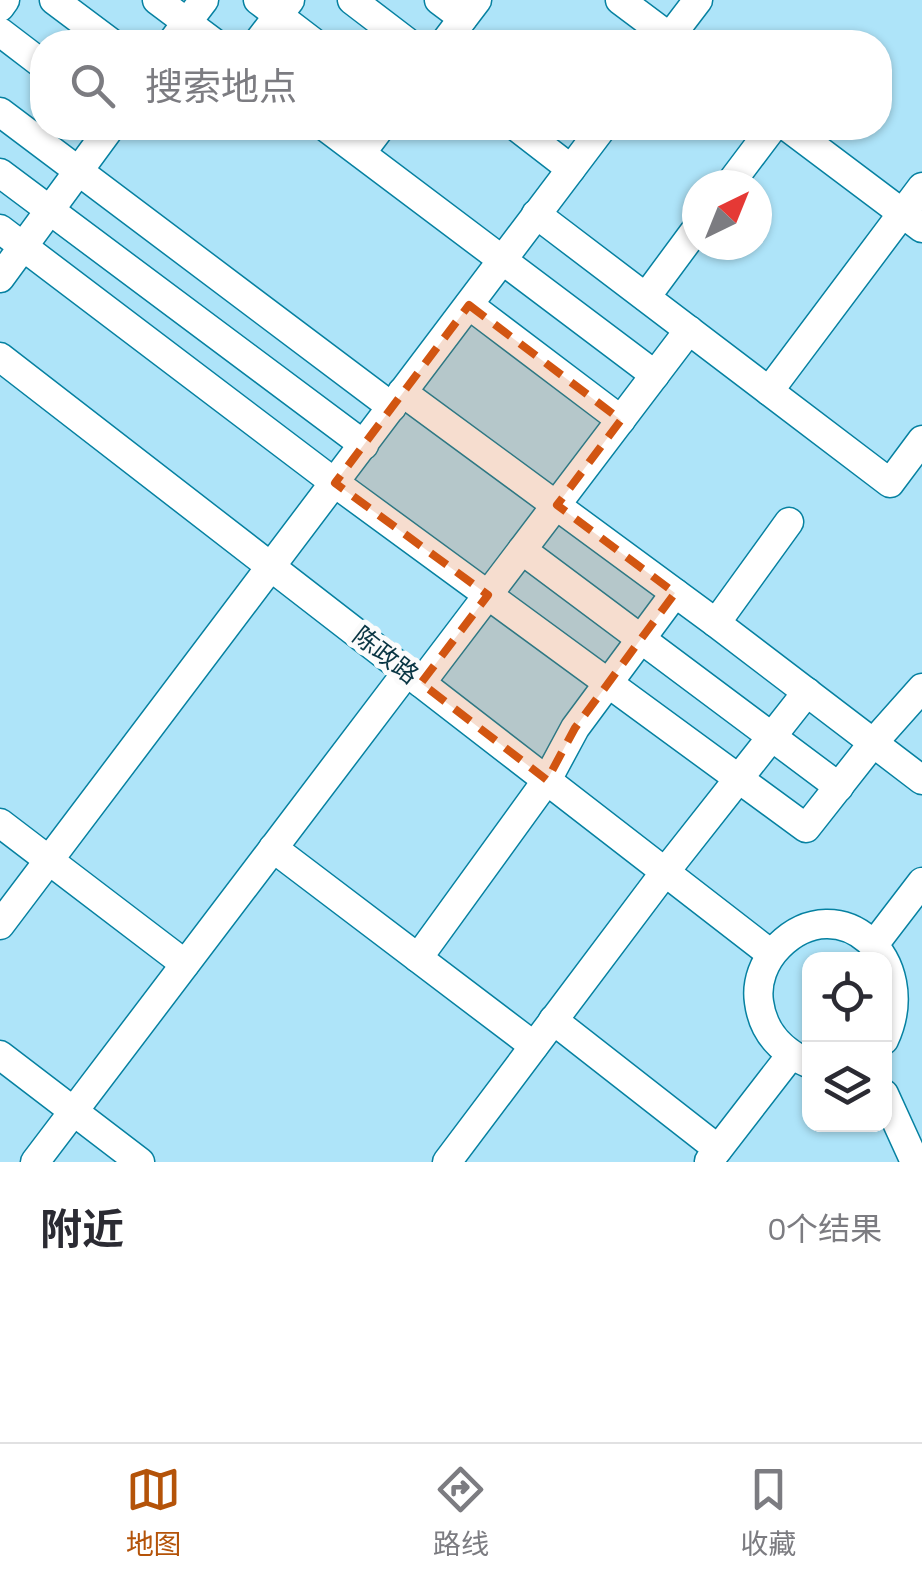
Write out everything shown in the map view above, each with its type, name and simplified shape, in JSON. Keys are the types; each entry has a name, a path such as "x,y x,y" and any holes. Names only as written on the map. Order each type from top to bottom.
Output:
{"street":[{"path":"0,7 5,0"},
{"path":"54,0 94,30"},
{"path":"156,0 178,30"},
{"path":"182,30 204,0"},
{"path":"352,0 391,30"},
{"path":"439,0 470,9 453,30"},
{"path":"620,0 657,30"},
{"path":"678,30 698,0"},
{"path":"264,30 275,5 301,30"},
{"path":"0,32 30,55"},
{"path":"0,112 30,135"},
{"path":"37,140 397,400 556,505 922,780"},
{"path":"0,278 101,140"},
{"path":"342,140 655,375"},
{"path":"360,153 370,140"},
{"path":"534,140 571,169"},
{"path":"0,925 593,140"},
{"path":"740,170 763,140"},
{"path":"805,140 912,220"},
{"path":"0,173 364,446"},
{"path":"769,391 912,220 922,187"},
{"path":"536,214 890,482 922,440"},
{"path":"0,229 336,483 806,828 922,688"},
{"path":"646,297 682,248"},
{"path":"469,304 620,420"},
{"path":"35,1162 273,848 414,677 488,595 689,330"},
{"name":"陈政路","path":"0,357 771,954"},
{"path":"716,623 789,522"},
{"path":"522,550 839,787"},
{"path":"418,958 548,780 575,728 676,593"},
{"path":"447,1162 665,872 807,692"},
{"path":"0,823 185,964"},
{"path":"273,848 534,1046"},
{"path":"876,942 922,882"},
{"path":"553,1020 713,1156 800,1059 774,1040 762,1020 758,997 761,974 771,954 788,937 809,927 833,924 856,930 884,952"},
{"path":"892,964 900,1002 892,1027"},
{"path":"0,1055 140,1162"},
{"path":"892,1112 914,1162"}],"highlighted area":[{"path":"469,305 621,420 557,505 675,593 575,728 547,780 421,683 488,595 335,483"}]}
